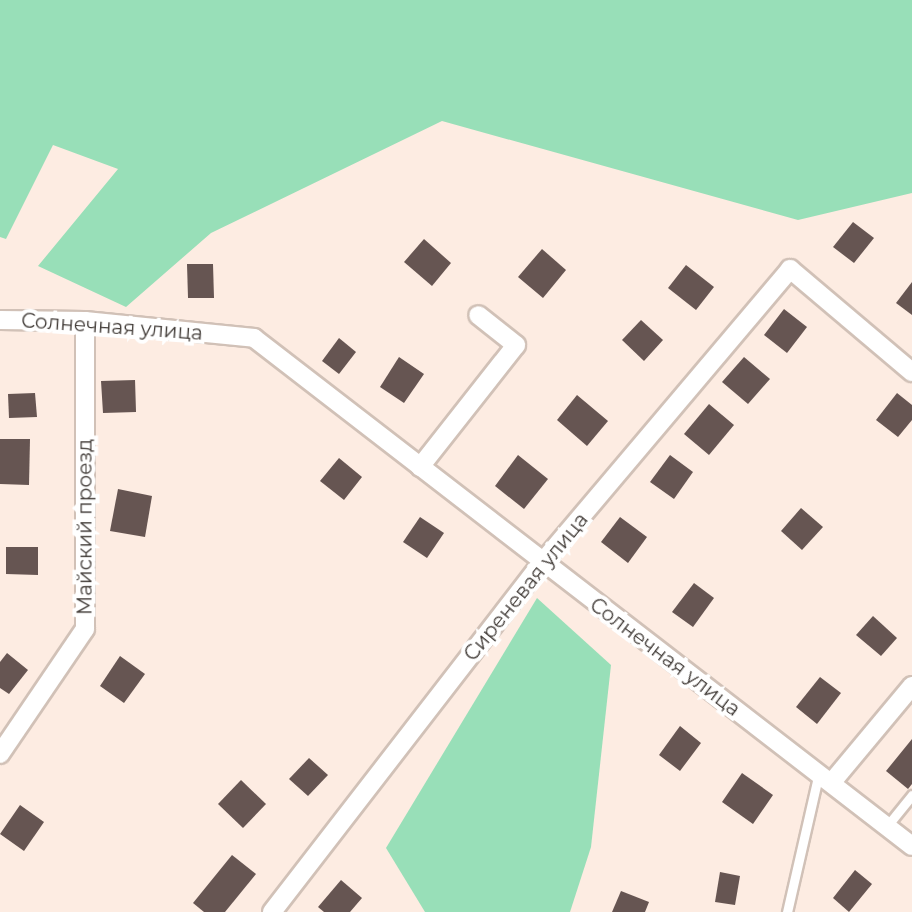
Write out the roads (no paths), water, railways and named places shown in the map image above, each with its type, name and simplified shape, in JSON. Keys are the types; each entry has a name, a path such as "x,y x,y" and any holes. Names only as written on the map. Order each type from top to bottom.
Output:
{"street":[{"name":"Сиреневая улица","path":"272,912 541,564 790,269 912,372"},
{"path":"420,467 516,345 478,315"},
{"name":"Солнечная улица","path":"0,320 85,321 254,338 541,564 826,777 912,846"},
{"name":"Майский проезд","path":"0,754 85,629 85,321"},
{"path":"826,777 912,686"}],"lane":[{"path":"787,912 826,777"},
{"path":"887,826 912,795"}]}
